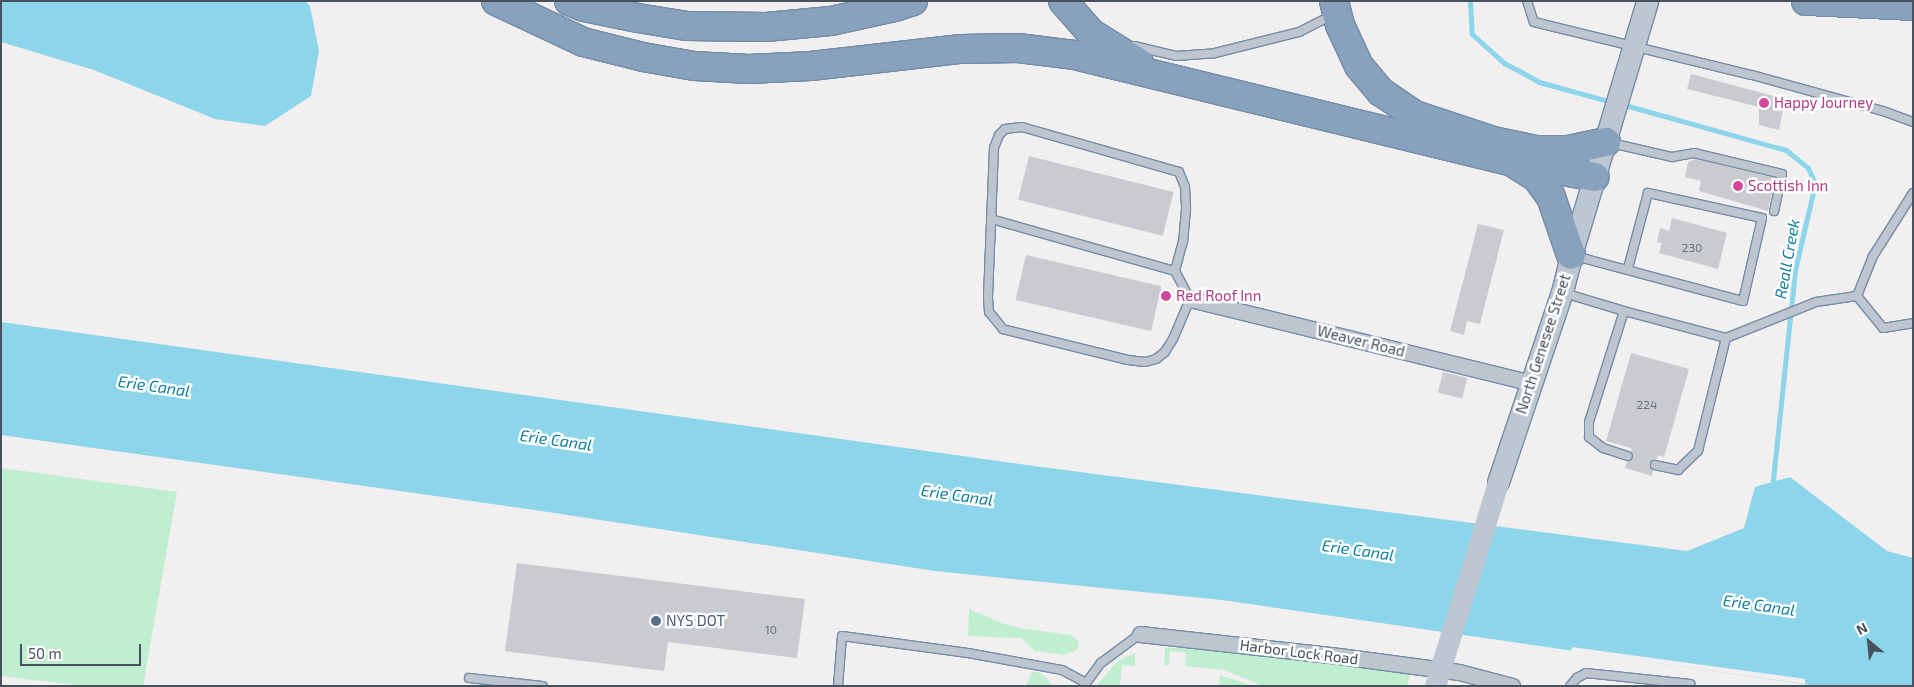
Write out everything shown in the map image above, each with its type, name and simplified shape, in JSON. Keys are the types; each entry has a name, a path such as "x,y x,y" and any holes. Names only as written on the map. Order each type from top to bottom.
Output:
{"highway":[{"path":"496,1 583,42 643,58 694,66 758,69 811,66 961,49 1018,48 1074,55 1510,161 1595,177"},
{"path":"568,1 584,7 687,26 766,27 831,21 895,7 913,1"},
{"path":"1806,1 1913,6"},
{"path":"1064,4 1092,33 1119,52 1174,80"},
{"path":"1335,7 1359,66 1381,92 1415,115 1493,141 1536,150 1568,150 1609,131"},
{"path":"1510,161 1537,178 1551,197 1571,255"}],"main road":[{"name":"North Genesee Street","path":"1435,686 1498,482 1562,292 1571,255 1647,1"}],"street":[{"name":"Weaver Road","path":"1190,299 1532,383"},
{"name":"Harbor Lock Road","path":"1140,634 1339,656 1459,672 1512,686"}],"lane":[{"path":"1526,1 1534,22 1752,74 1883,111 1913,122"},
{"path":"1064,4 1098,29 1114,36"},
{"path":"1122,40 1139,48 1176,56 1215,53 1299,32 1316,24 1335,7"},
{"path":"1022,127 1179,172 1186,187 1183,241 1175,271 1190,299 1173,339 1165,352 1156,359 1145,362 1128,360 1003,329 989,312 988,297 994,148 999,135 1005,128 1022,127"},
{"path":"1609,131 1672,157 1694,153 1782,174 1774,211"},
{"path":"1571,255 1628,268 1743,301 1762,218 1648,193 1628,268"},
{"path":"1857,296 1873,256 1913,193"},
{"path":"991,219 1175,271"},
{"path":"1562,292 1624,311 1726,338 1816,302 1857,296"},
{"path":"1857,296 1883,328 1913,323"},
{"path":"1624,311 1589,422 1589,437 1603,448 1628,456"},
{"path":"1655,465 1678,470 1698,451 1726,338"},
{"path":"838,686 842,636 968,653 1062,670 1085,684 1108,657 1140,634"},
{"path":"1570,686 1577,678 1586,673 1690,684"},
{"path":"469,678 543,686"}],"green space":[{"path":"1,468 177,492 143,686 83,686 1,676"},
{"path":"969,609 1004,624 1071,635 1079,642 1077,650 1064,655 1035,651 1021,638 968,636"},
{"path":"1165,648 1197,648 1411,673 1407,686 1263,686 1224,670 1185,666 1186,653 1170,651 1169,665 1164,665"},
{"path":"1135,653 1135,666 1122,665 1120,686 1096,686 1118,661"},
{"path":"1032,672 1044,675 1053,686 1026,686"},
{"path":"1220,675 1245,683 1251,686 1219,686"}],"water":[{"path":"1,1 305,1 310,6 319,51 311,96 265,126 215,119 94,70 1,42"},
{"name":"Erie Canal","path":"1,322 1034,466 1687,551 1744,528 1755,487 1790,477 1887,551 1913,558 1913,686 1809,685 1222,600 935,571 535,510 1,435"}],"pier":[{"path":"1572,647 1805,679 1805,684 1571,651"}],"building":[{"name":"Happy Journey","path":"1691,74 1785,99 1779,130 1759,125 1759,107 1687,89"},
{"path":"1029,156 1174,192 1163,236 1018,200"},
{"name":"Scottish Inn","path":"1696,159 1775,178 1768,211 1699,191 1701,181 1685,177 1688,162"},
{"path":"1672,218 1727,233 1718,269 1659,253 1662,243 1657,242 1660,228 1669,231"},
{"path":"1478,224 1504,230 1480,324 1467,321 1464,335 1450,331"},
{"path":"1026,255 1161,286 1151,331 1016,300"},
{"path":"1631,353 1689,369 1664,457 1658,455 1656,460 1650,463 1653,470 1652,476 1625,468 1627,461 1633,457 1631,448 1606,441"},
{"path":"1443,372 1467,378 1462,398 1438,392"},
{"name":"NYS DOT","path":"517,563 805,599 797,658 668,642 664,671 505,651"}],"waterway":[{"name":"Reall Creek","path":"1470,1 1472,34 1504,63 1539,82 1612,102"},
{"name":"Reall Creek","path":"1621,104 1786,150 1808,168 1815,184 1795,270 1772,489"}],"place":[{"name":"Happy Journey","path":"1764,103"},
{"name":"Scottish Inn","path":"1738,186"},
{"name":"Red Roof Inn","path":"1166,296"},
{"name":"NYS DOT","path":"656,621"}]}
